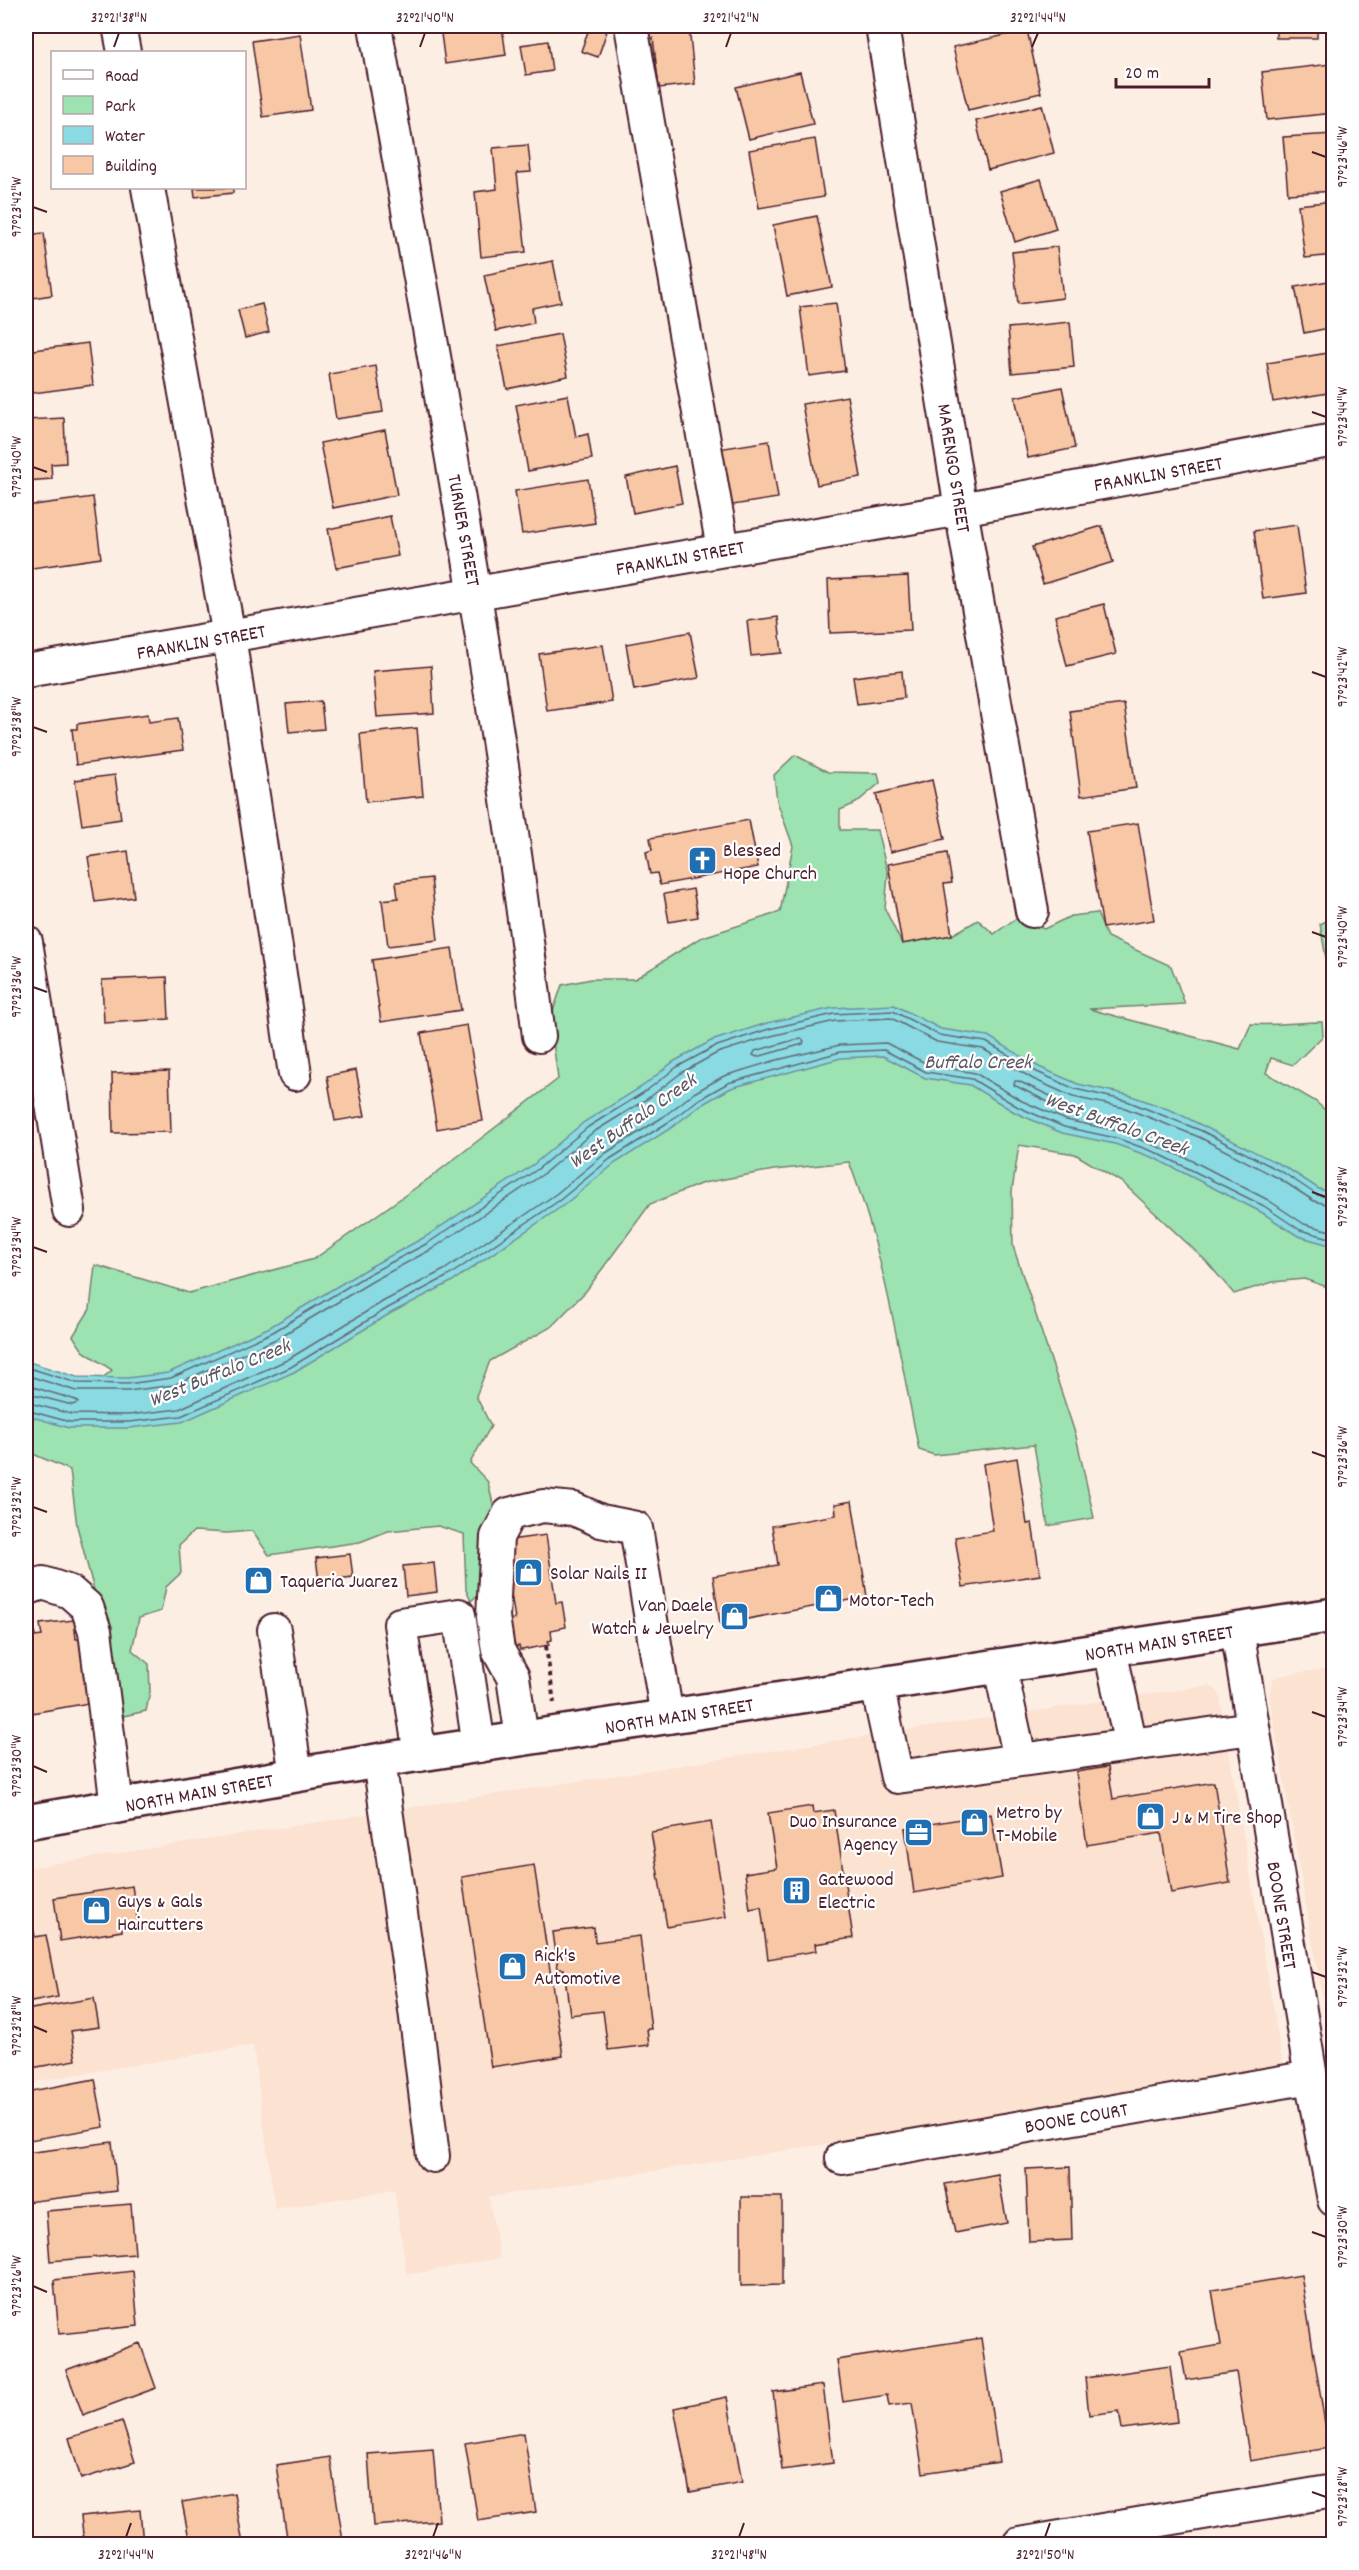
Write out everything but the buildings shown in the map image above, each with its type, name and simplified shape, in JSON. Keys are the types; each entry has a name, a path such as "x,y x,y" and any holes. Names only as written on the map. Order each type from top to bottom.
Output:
{"main road":[{"name":"NORTH MAIN STREET","path":"26,1822 379,1761 1334,1615"}],"street":[{"path":"119,26 124,51"},
{"name":"TURNER STREET","path":"375,26 476,592 524,911 539,1036"},
{"path":"631,26 723,549"},
{"name":"MARENGO STREET","path":"882,26 961,509 1032,911"},
{"path":"148,189 229,636 295,1074"},
{"name":"FRANKLIN STREET","path":"26,672 961,509 1334,440"},
{"path":"26,942 69,1210"},
{"path":"522,1739 513,1677 498,1650 493,1617 496,1546 497,1537 508,1514 543,1506 574,1509 601,1521 636,1528 667,1717"},
{"path":"26,1589 43,1583 70,1592 87,1607 95,1631 117,1806"},
{"path":"420,1755 400,1624 412,1622 459,1615 479,1746"},
{"path":"274,1630 296,1775"},
{"name":"BOONE STREET","path":"1237,1630 1311,2077 1333,2192"},
{"path":"1110,1650 1131,1745"},
{"path":"1000,1667 1020,1759"},
{"path":"877,1685 897,1777 1252,1728"},
{"path":"379,1761 415,2010 433,2156"},
{"name":"BOONE COURT","path":"842,2158 1311,2077"},
{"path":"1019,2544 1334,2491"}],"path":[{"path":"546,1646 558,1733"}],"shaded area":[{"path":"1333,1667 1334,2059 1269,1695 1273,1679 1279,1676"},
{"path":"1210,1685 1219,1693 1284,2072 489,2197 500,2258 407,2275 394,2190 275,2209 253,2045 26,2083 26,1868 834,1741"}],"green space":[{"path":"795,755 828,772 878,773 880,783 856,803 840,810 840,830 877,830 888,874 885,909 902,944 952,935 978,920 994,934 1015,919 1044,929 1071,916 1097,913 1107,937 1171,966 1185,1004 1089,1009 1240,1049 1251,1024 1322,1022 1323,1036 1293,1065 1271,1058 1266,1073 1315,1101 1333,1117 1333,1289 1304,1279 1273,1282 1234,1294 1206,1261 1123,1183 1075,1154 1019,1145 1012,1191 1013,1246 1076,1436 1094,1518 1048,1526 1034,1445 934,1455 919,1450 882,1268 862,1197 849,1162 774,1170 703,1183 650,1204 586,1291 551,1327 490,1361 476,1396 491,1426 470,1463 488,1482 494,1508 484,1561 484,1589 471,1601 466,1590 464,1534 438,1526 388,1531 360,1542 269,1555 252,1531 227,1533 194,1531 179,1545 181,1573 166,1587 161,1611 139,1618 132,1650 149,1664 150,1692 146,1711 114,1718 108,1643 77,1526 70,1470 26,1451 26,1373 92,1387 112,1370 83,1351 73,1336 90,1309 95,1265 189,1293 314,1259 431,1177 558,1079 550,1020 562,985 591,979 635,979 700,938 780,912 793,846 777,801 774,775"},
{"path":"1333,918 1333,964 1326,958 1320,924"}],"water":[{"name":"Buffalo Creek","path":"894,1005 941,1029 988,1036 1039,1067 1078,1084 1129,1095 1173,1111 1287,1168 1319,1189 1333,1193 1333,1246 1298,1236 1261,1212 1154,1158 1115,1144 1062,1133 1016,1113 970,1085 925,1078 883,1056 841,1058 731,1088 701,1105 671,1128 614,1164 564,1205 451,1282 391,1313 294,1372 182,1422 129,1428 69,1428 26,1415 26,1361 77,1377 127,1378 168,1373 270,1327 366,1269 425,1237 534,1164 584,1122 643,1086 673,1062 711,1041 767,1023 833,1008"}],"place":[{"name":"Blessed Hope Church","path":"702,860"},
{"name":"Solar Nails II","path":"529,1572"},
{"name":"Taqueria Juarez","path":"259,1580"},
{"name":"Motor-Tech","path":"828,1599"},
{"name":"Van Daele Watch & Jewelry","path":"734,1616"},
{"name":"J & M Tire Shop","path":"1151,1816"},
{"name":"Metro by T-Mobile","path":"975,1823"},
{"name":"Duo Insurance Agency","path":"918,1832"},
{"name":"Gatewood Electric","path":"797,1890"},
{"name":"Guys & Gals Haircutters","path":"96,1911"},
{"name":"Rick's Automotive","path":"513,1966"}],"water label":[{"name":"West Buffalo Creek","path":"632,1120"},
{"name":"West Buffalo Creek","path":"1117,1123"},
{"name":"West Buffalo Creek","path":"219,1372"}]}
